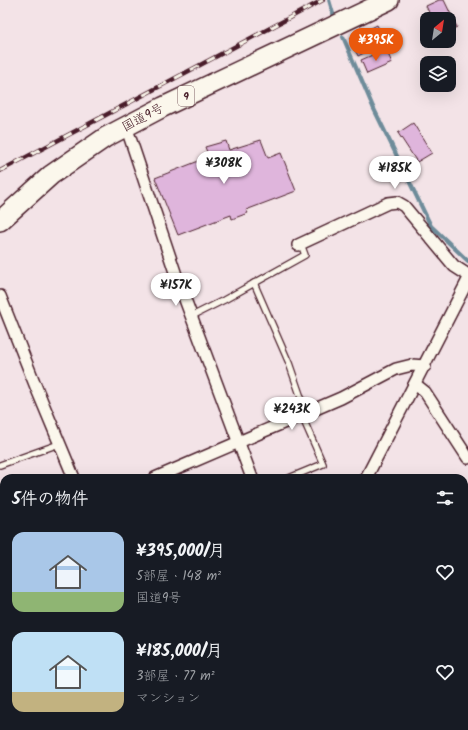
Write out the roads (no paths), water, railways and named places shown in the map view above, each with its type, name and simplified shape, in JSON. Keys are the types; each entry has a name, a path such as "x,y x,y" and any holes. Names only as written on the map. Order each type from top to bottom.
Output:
{"highway":[{"name":"国道9号","path":"0,220 51,175 126,126 163,107 390,0"}],"street":[{"path":"126,126 177,278 240,441 251,474"},
{"path":"300,244 388,203 397,202 404,206 454,266 468,275"},
{"path":"368,474 468,280"},
{"path":"0,296 72,474"},
{"path":"164,474 341,398 396,368 412,365 425,366"},
{"path":"415,384 425,392 468,458"}],"lane":[{"path":"192,316 305,255 300,244"},
{"path":"254,283 289,363 304,413 323,464 299,474"},
{"path":"0,465 59,444"}],"waterway":[{"path":"329,0 334,17"},
{"path":"343,37 373,107 431,226 468,261"}],"railway":[{"path":"0,171 323,0"}]}
